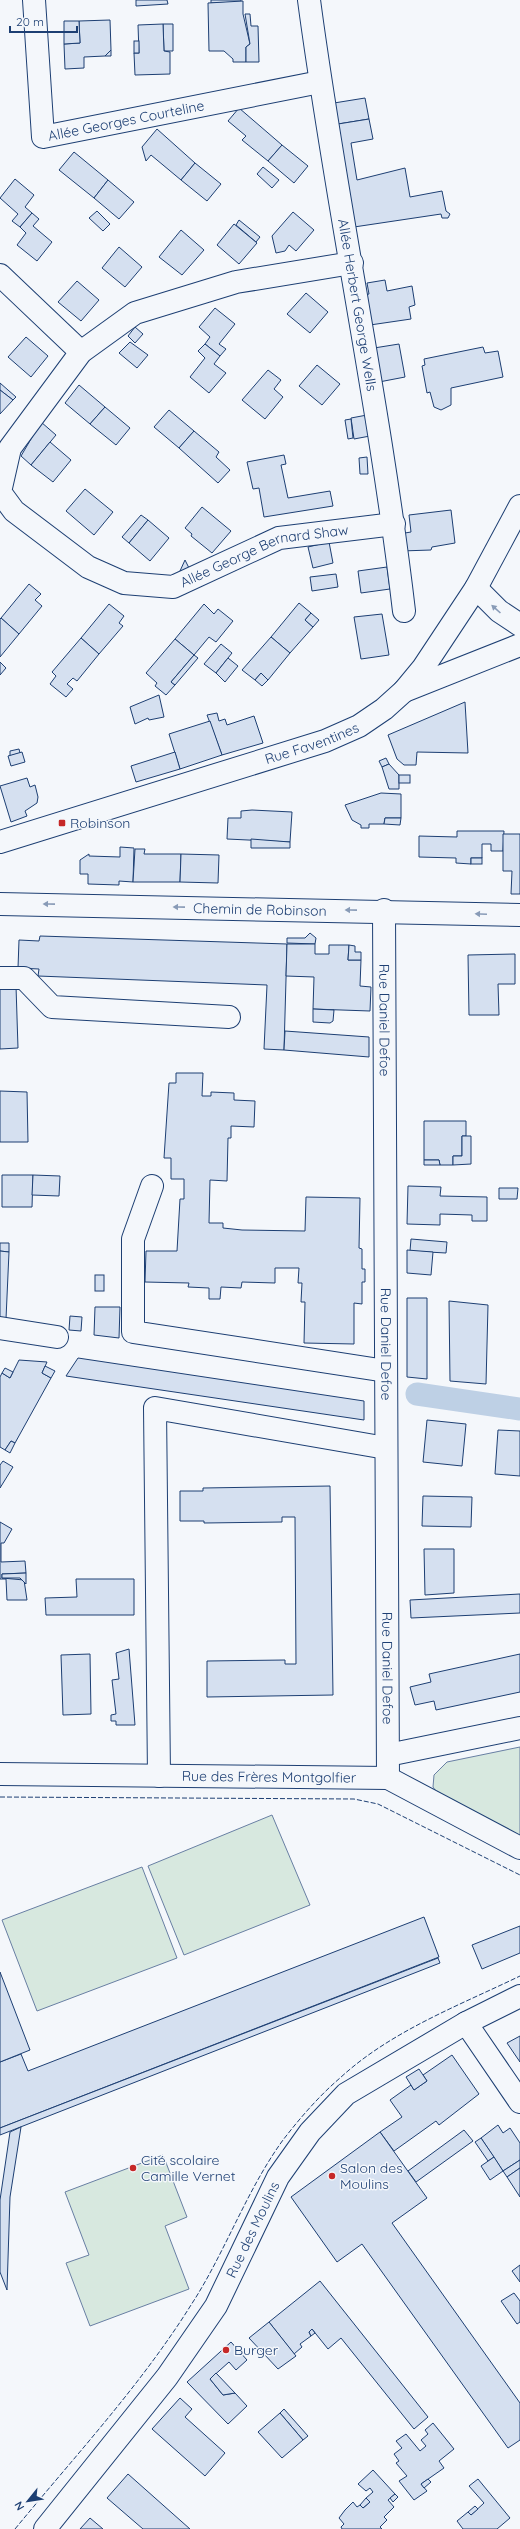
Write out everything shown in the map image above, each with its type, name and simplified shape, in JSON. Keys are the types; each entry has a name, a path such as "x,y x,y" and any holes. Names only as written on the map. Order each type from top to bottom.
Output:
{"street":[{"name":"Allée Georges Courteline","path":"34,0 43,137 320,82"},
{"name":"Allée Herbert George Wells","path":"309,0 320,82 352,263 394,524 404,611"},
{"name":"Allée George Bernard Shaw","path":"352,263 236,282 135,313 81,352 10,448 0,492 14,511 88,567 124,583 173,587 279,538 394,524"},
{"path":"0,275 81,352"},
{"name":"Rue Faventines","path":"0,842 324,741 359,726 384,709 404,691 423,668 476,588 520,506"},
{"path":"476,588 499,611 520,625"},
{"path":"404,691 520,645"},
{"path":"0,920 7,904"},
{"name":"Chemin de Robinson","path":"7,904 384,910 520,915"},
{"name":"Rue Daniel Defoe","path":"384,910 388,1778"},
{"path":"0,978 24,978 52,1007 229,1017"},
{"path":"152,1186 133,1239 133,1332 386,1371"},
{"path":"0,1328 57,1337"},
{"path":"158,1776 155,1408 386,1448"},
{"path":"388,1755 520,1728"},
{"name":"Rue des Frères Montgolfier","path":"0,1774 388,1778 520,1848"},
{"name":"Rue des Moulins","path":"45,2529 167,2377 216,2306 278,2177 310,2132 346,2094 466,2023 520,1996"},
{"path":"466,2023 520,2102"}],"shaded area":[{"path":"520,1747 520,1837 438,1794 433,1787 434,1775 447,1762"},
{"path":"272,1815 310,1905 184,1955 148,1866"},
{"path":"142,1867 177,1958 37,2011 2,1920"},
{"path":"163,2155 187,2217 165,2226 189,2289 90,2326 66,2263 89,2255 65,2192"}],"building":[{"path":"136,0 167,0 168,4 136,6"},
{"path":"211,0 241,0 241,2 211,3"},
{"path":"243,1 243,14 250,44 246,47 246,62 233,62 233,59 224,51 209,51 208,3"},
{"path":"245,14 250,14 251,26 258,26 259,62 246,62 246,47 250,44"},
{"path":"110,20 111,50 105,56 84,57 84,68 65,69 64,44 80,43 79,21"},
{"path":"64,21 79,21 80,43 64,44"},
{"path":"163,24 173,24 173,51 164,51"},
{"path":"163,24 164,51 170,52 170,74 135,75 134,53 139,53 138,25"},
{"path":"134,41 139,41 139,53 134,53"},
{"path":"111,50 111,56 105,56"},
{"path":"365,98 369,119 338,124 334,103"},
{"path":"239,108 282,145 268,161 242,140 246,136 228,121"},
{"path":"369,119 373,139 351,143 357,180 405,168 410,197 442,191 446,211 450,214 448,218 442,218 441,214 354,227 338,124"},
{"path":"157,129 195,163 181,180 151,155 146,161 142,147"},
{"path":"282,145 308,166 294,183 268,161"},
{"path":"74,152 108,180 94,198 59,170"},
{"path":"195,163 221,184 207,201 181,180"},
{"path":"263,167 279,180 272,188 257,174"},
{"path":"15,179 34,195 25,207 32,213 20,227 12,221 18,214 0,198"},
{"path":"108,180 134,202 119,219 94,198"},
{"path":"97,211 110,224 103,231 89,218"},
{"path":"293,212 314,230 296,251 289,245 285,251 276,253 272,236"},
{"path":"32,213 39,219 33,226 52,242 37,261 17,245 26,233 20,227"},
{"path":"239,220 260,237 256,242 236,225"},
{"path":"234,224 257,243 239,264 217,245"},
{"path":"181,230 204,250 182,275 159,257"},
{"path":"119,247 142,267 125,287 102,268"},
{"path":"385,280 387,291 412,286 415,305 409,307 411,319 370,325 365,295 369,294 367,283"},
{"path":"77,281 99,300 81,321 58,302"},
{"path":"306,293 328,312 310,333 287,314"},
{"path":"215,308 235,324 219,344 226,349 220,356 205,344 210,337 199,327"},
{"path":"135,327 143,334 135,343 128,336"},
{"path":"26,337 48,356 31,377 8,357"},
{"path":"130,342 148,355 137,368 119,353"},
{"path":"205,344 220,356 214,364 226,373 209,393 190,377 205,358 198,351"},
{"path":"399,344 405,377 379,382 374,348"},
{"path":"483,347 485,353 498,351 503,377 451,388 451,405 441,410 434,407 430,392 427,393 422,366 425,365 424,359"},
{"path":"317,365 340,384 322,405 299,386"},
{"path":"268,370 281,380 274,389 283,397 265,419 242,400"},
{"path":"0,383 16,397 13,400 0,390"},
{"path":"79,385 105,407 90,424 65,403"},
{"path":"0,390 13,400 0,414"},
{"path":"105,407 130,428 116,445 90,424"},
{"path":"169,410 194,431 179,448 154,427"},
{"path":"367,415 370,436 354,439 351,418"},
{"path":"351,419 353,438 348,439 345,420"},
{"path":"41,422 56,435 31,465 21,456"},
{"path":"194,431 219,452 216,457 230,470 218,483 179,448"},
{"path":"50,442 71,460 53,482 31,465"},
{"path":"284,455 286,464 281,465 288,498 330,491 333,506 264,517 259,488 253,489 247,462"},
{"path":"367,457 368,474 360,474 359,458"},
{"path":"85,489 113,512 94,535 66,511"},
{"path":"202,507 231,531 212,553 191,536 192,534 185,528"},
{"path":"451,510 455,543 432,547 431,550 401,551 399,534 411,532 409,515"},
{"path":"141,515 148,520 129,543 122,537"},
{"path":"148,520 169,538 150,561 129,543"},
{"path":"329,542 333,563 313,568 308,547"},
{"path":"185,560 191,572 182,574 180,571"},
{"path":"387,567 390,589 361,593 358,571"},
{"path":"336,574 338,587 312,591 310,577"},
{"path":"29,584 41,594 35,600 42,606 19,634 1,618"},
{"path":"299,603 311,613 305,620 313,627 290,653 271,637"},
{"path":"109,604 124,616 119,623 123,626 99,654 81,638"},
{"path":"204,604 214,614 218,609 233,621 216,642 209,637 194,655 175,639"},
{"path":"311,613 319,620 313,627 305,620"},
{"path":"382,614 389,655 361,659 354,617"},
{"path":"1,618 19,634 0,657 0,619"},
{"path":"271,637 290,653 268,680 261,673 255,680 242,670"},
{"path":"81,638 99,654 77,681 73,678 67,684 73,689 66,697 50,684 56,676 52,672"},
{"path":"175,639 194,655 171,682 175,685 166,695 155,686 157,683 146,673"},
{"path":"221,644 232,653 216,673 204,664"},
{"path":"194,655 198,658 175,685 171,682"},
{"path":"228,658 238,666 225,682 216,673"},
{"path":"0,662 6,668 0,675"},
{"path":"261,673 268,680 262,686 255,680"},
{"path":"159,695 164,717 149,720 148,718 135,724 130,707"},
{"path":"465,702 468,753 417,752 416,765 404,765 397,759 388,735"},
{"path":"217,713 219,721 225,719 227,725 254,716 263,743 222,755 207,715"},
{"path":"210,721 222,755 180,769 169,734"},
{"path":"19,749 20,753 10,756 10,751"},
{"path":"22,752 25,762 11,766 8,756"},
{"path":"175,752 180,769 136,782 131,766"},
{"path":"386,758 389,764 382,767 379,761"},
{"path":"389,764 399,775 399,789 389,789 382,767"},
{"path":"399,775 410,775 410,783 399,783"},
{"path":"27,778 30,787 35,785 38,797 37,803 25,811 27,816 11,822 0,786"},
{"path":"381,793 401,794 401,818 385,818 384,824 369,824 369,828 361,828 361,825 352,820 345,805"},
{"path":"252,810 292,812 290,842 227,839 228,818 241,818 241,811"},
{"path":"385,818 401,818 400,825 384,824"},
{"path":"457,831 504,831 503,851 491,851 491,844 482,844 482,858 471,858 471,864 456,863 456,858 419,857 419,836 457,837"},
{"path":"503,834 520,834 520,894 511,894 512,871 503,871"},
{"path":"251,839 290,842 290,848 251,848"},
{"path":"120,847 134,848 133,882 119,881 119,885 88,884 88,874 80,874 80,860 89,854 89,856 120,857"},
{"path":"135,849 145,849 144,854 181,854 180,882 133,882"},
{"path":"181,854 219,855 218,883 180,882"},
{"path":"471,858 482,858 482,864 471,864"},
{"path":"310,933 316,938 315,944 287,943 287,938 305,938"},
{"path":"40,936 287,944 284,1050 264,1049 267,985 38,976 39,969 18,968 19,940 39,941"},
{"path":"287,944 315,944 315,954 329,954 329,945 349,945 348,960 361,960 360,986 371,987 370,1011 313,1009 314,977 286,976"},
{"path":"349,945 355,946 355,952 361,952 361,960 348,960"},
{"path":"515,954 515,984 498,984 499,1015 469,1015 468,955"},
{"path":"16,986 18,1048 0,1049 0,987"},
{"path":"313,1009 334,1010 333,1021 330,1023 313,1022"},
{"path":"285,1031 369,1037 369,1057 284,1050"},
{"path":"176,1073 203,1073 202,1096 211,1096 211,1092 234,1093 234,1100 255,1101 254,1127 231,1126 231,1138 228,1138 227,1181 210,1180 209,1223 223,1223 223,1228 242,1230 305,1231 306,1197 360,1198 359,1248 362,1249 362,1269 365,1269 365,1282 362,1282 362,1304 354,1303 354,1344 304,1343 305,1302 301,1302 302,1283 298,1283 299,1268 275,1268 275,1283 242,1282 241,1288 221,1287 220,1299 209,1299 209,1288 188,1287 189,1283 145,1282 146,1251 177,1251 180,1199 184,1199 184,1179 171,1179 171,1158 164,1158 169,1083 176,1083"},
{"path":"0,1091 27,1092 28,1142 0,1142"},
{"path":"424,1121 466,1121 466,1136 462,1136 462,1156 453,1156 453,1165 440,1165 439,1160 424,1160"},
{"path":"462,1136 471,1136 471,1164 453,1165 453,1156 462,1156"},
{"path":"424,1160 439,1160 440,1165 424,1165"},
{"path":"2,1175 33,1175 32,1207 2,1207"},
{"path":"33,1175 60,1176 59,1196 32,1195"},
{"path":"408,1186 441,1187 440,1196 487,1197 487,1221 472,1221 472,1215 440,1214 440,1225 407,1224"},
{"path":"499,1188 518,1188 517,1199 499,1199"},
{"path":"411,1239 447,1242 446,1253 410,1251"},
{"path":"0,1243 9,1243 9,1252 0,1251"},
{"path":"407,1250 433,1252 431,1275 407,1273"},
{"path":"0,1251 9,1252 6,1319 0,1319"},
{"path":"95,1275 104,1275 104,1291 95,1291"},
{"path":"407,1298 427,1298 427,1379 407,1377"},
{"path":"449,1301 488,1305 486,1384 450,1381"},
{"path":"95,1307 120,1307 119,1338 94,1335"},
{"path":"70,1316 82,1317 81,1331 69,1330"},
{"path":"78,1358 364,1401 364,1420 66,1376"},
{"path":"19,1360 47,1362 42,1373 51,1378 15,1443 11,1441 5,1450 0,1447 0,1377 2,1373 10,1378"},
{"path":"45,1366 55,1371 51,1378 42,1373"},
{"path":"5,1368 13,1372 10,1378 2,1373"},
{"path":"427,1420 466,1424 462,1466 423,1462"},
{"path":"498,1430 520,1431 520,1476 495,1474"},
{"path":"11,1441 15,1443 10,1453 5,1450"},
{"path":"3,1461 13,1467 0,1488 0,1465"},
{"path":"330,1486 333,1695 207,1697 207,1661 285,1660 285,1664 296,1664 295,1517 282,1517 282,1522 204,1523 204,1521 180,1521 180,1491 203,1491 203,1488"},
{"path":"423,1496 472,1497 471,1527 422,1526"},
{"path":"0,1522 12,1529 4,1543 1,1543 1,1562 25,1561 26,1573 2,1574 2,1578 24,1580 27,1600 7,1600 6,1579 0,1579"},
{"path":"424,1549 454,1549 454,1593 425,1595"},
{"path":"26,1573 26,1584 20,1578 2,1578 2,1574"},
{"path":"76,1579 134,1579 134,1615 46,1615 45,1598 77,1597"},
{"path":"520,1594 520,1613 411,1618 410,1600"},
{"path":"129,1649 135,1725 116,1725 116,1721 111,1721 111,1715 116,1714 112,1680 119,1679 116,1653"},
{"path":"90,1654 91,1714 63,1715 61,1655"},
{"path":"520,1654 520,1692 436,1710 434,1701 415,1705 410,1687 431,1682 429,1674"},
{"path":"424,1917 439,1957 0,2128 0,2062 21,2054 28,2071"},
{"path":"520,1926 520,1953 482,1969 472,1945"},
{"path":"438,1958 440,1963 0,2135 0,2128"},
{"path":"0,1972 30,2050 0,2062"},
{"path":"520,2036 520,2062 507,2043"},
{"path":"452,2055 479,2094 439,2125 436,2121 394,2151 380,2132 402,2117 390,2100 411,2085 414,2090 427,2081 423,2075"},
{"path":"419,2069 427,2081 414,2090 406,2077"},
{"path":"498,2125 503,2133 510,2128 520,2143 520,2160 503,2171 481,2138"},
{"path":"21,2127 10,2197 7,2290 0,2272 0,2200 10,2132"},
{"path":"464,2130 473,2141 416,2182 408,2171"},
{"path":"380,2132 427,2198 392,2223 520,2403 520,2440 508,2448 362,2244 337,2262 291,2197"},
{"path":"481,2138 494,2157 488,2161 475,2142"},
{"path":"494,2157 503,2171 490,2180 481,2166"},
{"path":"520,2160 520,2168 507,2177 503,2171"},
{"path":"520,2168 520,2197 507,2177"},
{"path":"520,2265 520,2282 512,2271"},
{"path":"320,2281 428,2417 414,2429 341,2338 328,2349 312,2329 309,2332 311,2336 300,2344 302,2347 294,2354 269,2322"},
{"path":"514,2293 520,2301 520,2322 517,2324 501,2301"},
{"path":"269,2322 296,2356 278,2369 249,2338"},
{"path":"312,2329 315,2333 311,2336 309,2332"},
{"path":"231,2342 247,2360 236,2370 229,2362 210,2379 223,2395 235,2393 247,2406 228,2424 187,2382"},
{"path":"216,2373 235,2393 223,2395 210,2379"},
{"path":"180,2398 192,2409 185,2417 225,2453 205,2476 152,2429"},
{"path":"284,2409 308,2436 303,2440 280,2413"},
{"path":"280,2413 303,2440 282,2458 258,2432"},
{"path":"433,2423 454,2449 439,2461 444,2468 421,2484 427,2491 414,2500 399,2481 407,2476 396,2463 399,2461 394,2454 402,2448 396,2441 406,2434 420,2451 426,2446 421,2440 428,2434 425,2430"},
{"path":"373,2470 395,2494 388,2500 394,2507 384,2517 387,2520 380,2527 382,2529 342,2529 341,2527 344,2524 339,2518 353,2502 357,2507 360,2505 363,2508 370,2502 366,2498 373,2492 370,2488 366,2491 358,2484"},
{"path":"128,2474 190,2529 143,2529 107,2498"},
{"path":"428,2479 431,2482 424,2488 421,2484"},
{"path":"478,2479 510,2518 497,2529 463,2529 457,2521 468,2512 471,2515 484,2503 469,2486"},
{"path":"395,2494 398,2497 393,2502 390,2498"},
{"path":"366,2498 370,2502 363,2508 360,2505"},
{"path":"475,2506 478,2509 471,2515 468,2512"},
{"path":"90,2518 103,2529 80,2529"}],"waterway":[{"path":"417,1394 520,1409"}],"fence":[{"path":"0,1797 354,1799 378,1804 520,1875"},
{"path":"15,2529 107,2420 172,2335 215,2264 258,2180 270,2160 283,2140 310,2108 340,2078 381,2046 449,2009 520,1976"}],"place":[{"name":"Robinson","path":"62,823"},
{"name":"Cité scolaire Camille Vernet","path":"133,2168"},
{"name":"Salon des Moulins","path":"332,2176"},
{"name":"Burger","path":"226,2350"}]}
